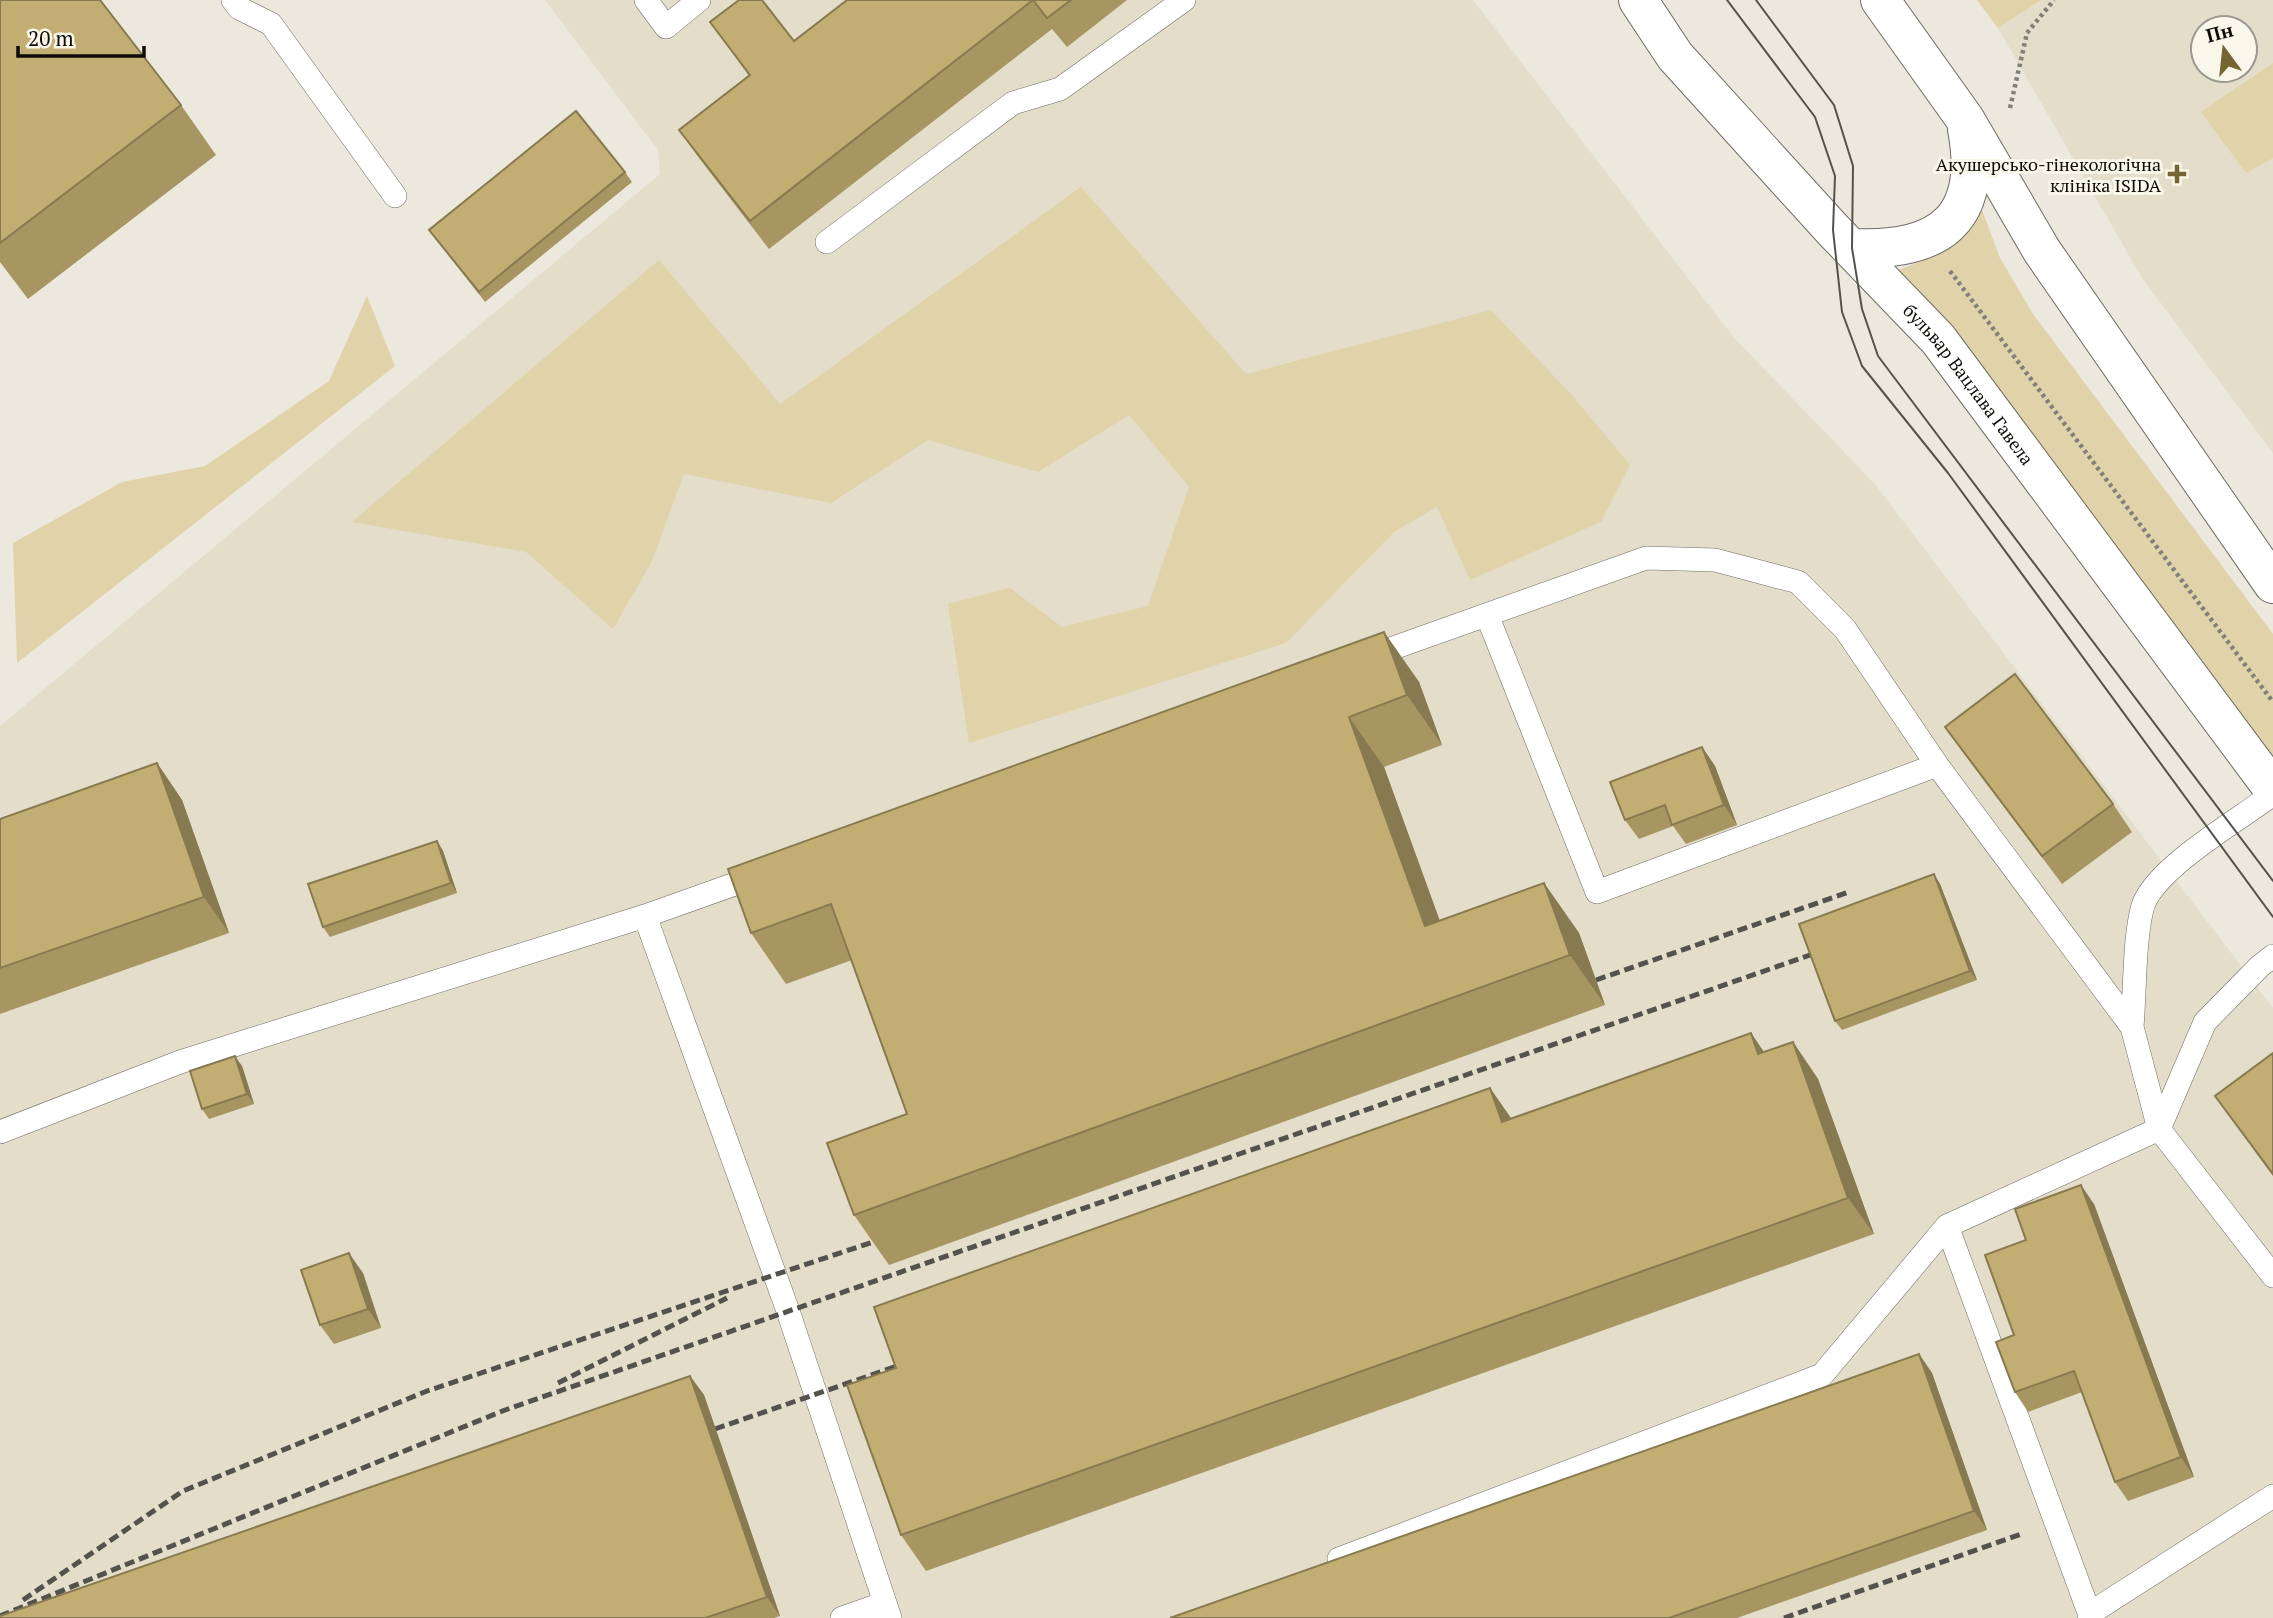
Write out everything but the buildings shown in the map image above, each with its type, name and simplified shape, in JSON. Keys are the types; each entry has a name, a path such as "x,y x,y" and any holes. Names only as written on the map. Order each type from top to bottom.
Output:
{"main road":[{"path":"1617,0 1675,57"},
{"name":"бульвар Вацлава Гавела","path":"1637,0 1675,57 1938,340 2273,789"},
{"path":"1880,0 1965,119 2042,251 2273,583"},
{"path":"1852,248 1885,249 1930,239 1953,219 1968,191 1971,162 1965,119"}],"lane":[{"path":"233,0 239,8 271,24 395,196"},
{"path":"646,0 666,27 699,0"},
{"path":"827,242 1013,103 1060,89 1184,0"},
{"path":"1342,667 1646,558 1715,560 1798,583 1845,629 1937,765 2132,1027"},
{"path":"1487,615 1597,892 1937,765"},
{"path":"2273,794 2180,860 2156,881 2142,908 2132,1027 2159,1129 2273,1276"},
{"path":"0,1132 180,1062 645,916 790,864"},
{"path":"645,916 784,1298 887,1611 842,1618"},
{"path":"1315,1569 1822,1375 1947,1226 2159,1129 2205,1022 2260,965 2273,956"},
{"path":"1947,1226 2090,1616 2273,1496"}],"path":[{"path":"2010,108 2027,33 2054,0"},
{"path":"1930,239 1943,263 2273,702"}],"shaded area":[{"path":"545,0 1473,0 1735,339 1875,484 2273,1008 2273,1618 0,1618 0,726 660,174 658,150"},
{"name":"Акушерсько-гінекологічна клініка ISIDA","path":"1977,0 2273,0 2273,453 2142,278 1998,28"},
{"path":"1977,0 2041,0 1998,28"},
{"path":"2273,63 2273,158 2246,173 2201,112 2242,84 2259,84 2259,73"},
{"path":"1081,187 1246,374 1491,310 1571,394 1630,465 1601,522 1470,580 1437,507 1394,532 1286,643 969,743 948,604 1010,588 1062,627 1148,606 1189,487 1129,415 1038,472 928,440 831,503 684,474 652,561 613,629 526,552 352,522 659,260 780,404"},
{"path":"1979,202 2000,258 2033,314 2273,634 2273,772 1895,271 1936,253 1945,246 1962,228"},
{"path":"367,296 395,366 17,663 13,543 122,482 205,466 329,381"}],"tram line":[{"path":"1727,0 1815,117 1835,176 1833,230 1842,312 1862,366 1948,473 2273,917"},
{"path":"1756,0 1834,105 1853,166 1852,248 1862,309 1878,356 2273,881"}],"railway":[{"path":"1596,980 1849,892"},
{"path":"0,1616 505,1410 1813,954"},
{"path":"23,1600 183,1491 427,1391 879,1240"},
{"path":"558,1383 727,1298"},
{"path":"715,1429 906,1363"},
{"path":"1784,1618 2024,1533"}],"place":[{"name":"Акушерсько-гінекологічна клініка ISIDA","path":"2177,174"}]}
